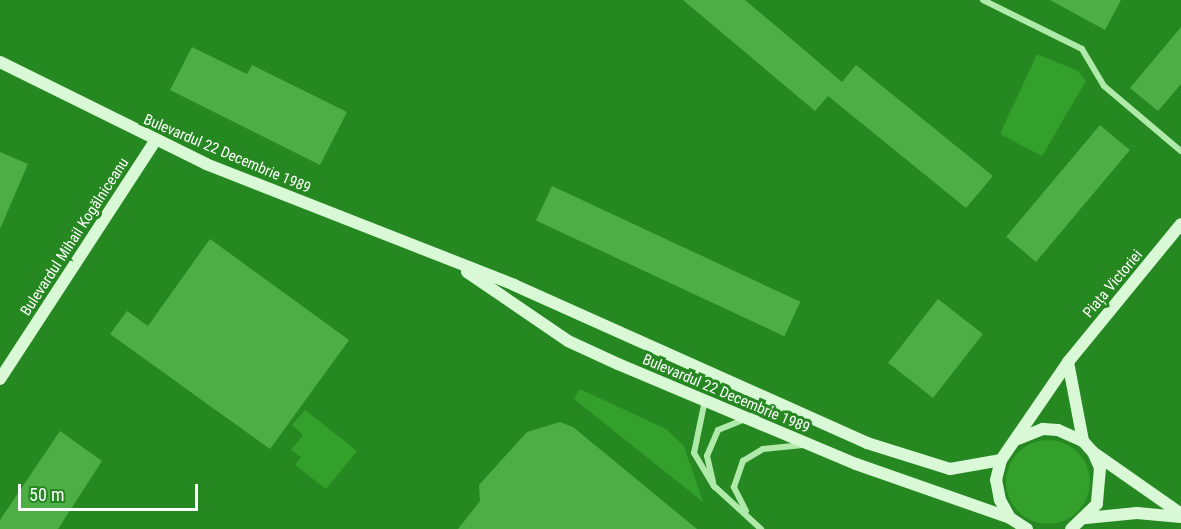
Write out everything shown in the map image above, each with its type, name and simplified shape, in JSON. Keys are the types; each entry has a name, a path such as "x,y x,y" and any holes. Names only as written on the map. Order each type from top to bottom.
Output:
{"street":[{"path":"983,0 1082,49 1104,86 1181,151"},
{"name":"Bulevardul 22 Decembrie 1989","path":"0,62 154,141 449,259 926,464 972,468 1001,460"},
{"name":"Bulevardul Mihail Kogălniceanu","path":"0,379 154,141"},
{"name":"Piața Victoriei","path":"1001,460 1017,440 1068,362 1181,224"},
{"name":"Bulevardul 22 Decembrie 1989","path":"449,259 568,341 752,418 807,444 1010,518"},
{"path":"1068,362 1083,441"},
{"path":"706,399 694,453 714,486 761,529"},
{"path":"714,486 707,456 711,440 718,429 752,418 783,404"},
{"name":"Piața Victoriei","path":"1017,440 1043,429 1058,430 1083,441 1093,452 1101,486 1086,518 1071,529"},
{"path":"748,515 734,487 743,461 763,449 807,444"},
{"path":"1093,452 1181,516"},
{"path":"1001,460 998,490 1010,518 1027,529"},
{"path":"1086,518 1137,513 1181,516"}],"green space":[{"path":"1037,54 1078,71 1086,81 1042,156 1000,134"},
{"path":"580,389 666,429 684,446 703,502 574,399"},
{"path":"305,410 357,451 326,489 295,465 301,457 291,450 303,435 292,425"},
{"path":"1048,440 1064,443 1083,459 1090,482 1087,498 1071,517 1048,524 1032,521 1013,505 1006,482 1009,466 1025,447"}],"building":[{"path":"683,0 745,0 842,82 856,65 993,176 966,208 828,96 815,111"},
{"path":"1050,0 1121,0 1105,30"},
{"path":"1181,27 1181,84 1158,111 1130,88"},
{"path":"192,47 247,74 252,65 347,112 320,165 170,90"},
{"path":"1100,125 1130,150 1036,262 1006,237"},
{"path":"0,152 28,164 0,229"},
{"path":"552,186 800,302 784,336 536,220"},
{"path":"210,239 349,340 270,449 110,334 127,311 148,326"},
{"path":"938,299 983,334 933,398 888,363"},
{"path":"560,422 573,427 697,529 458,529 480,501 479,485 527,432"},
{"path":"60,431 102,461 58,529 0,529 0,520"}]}
